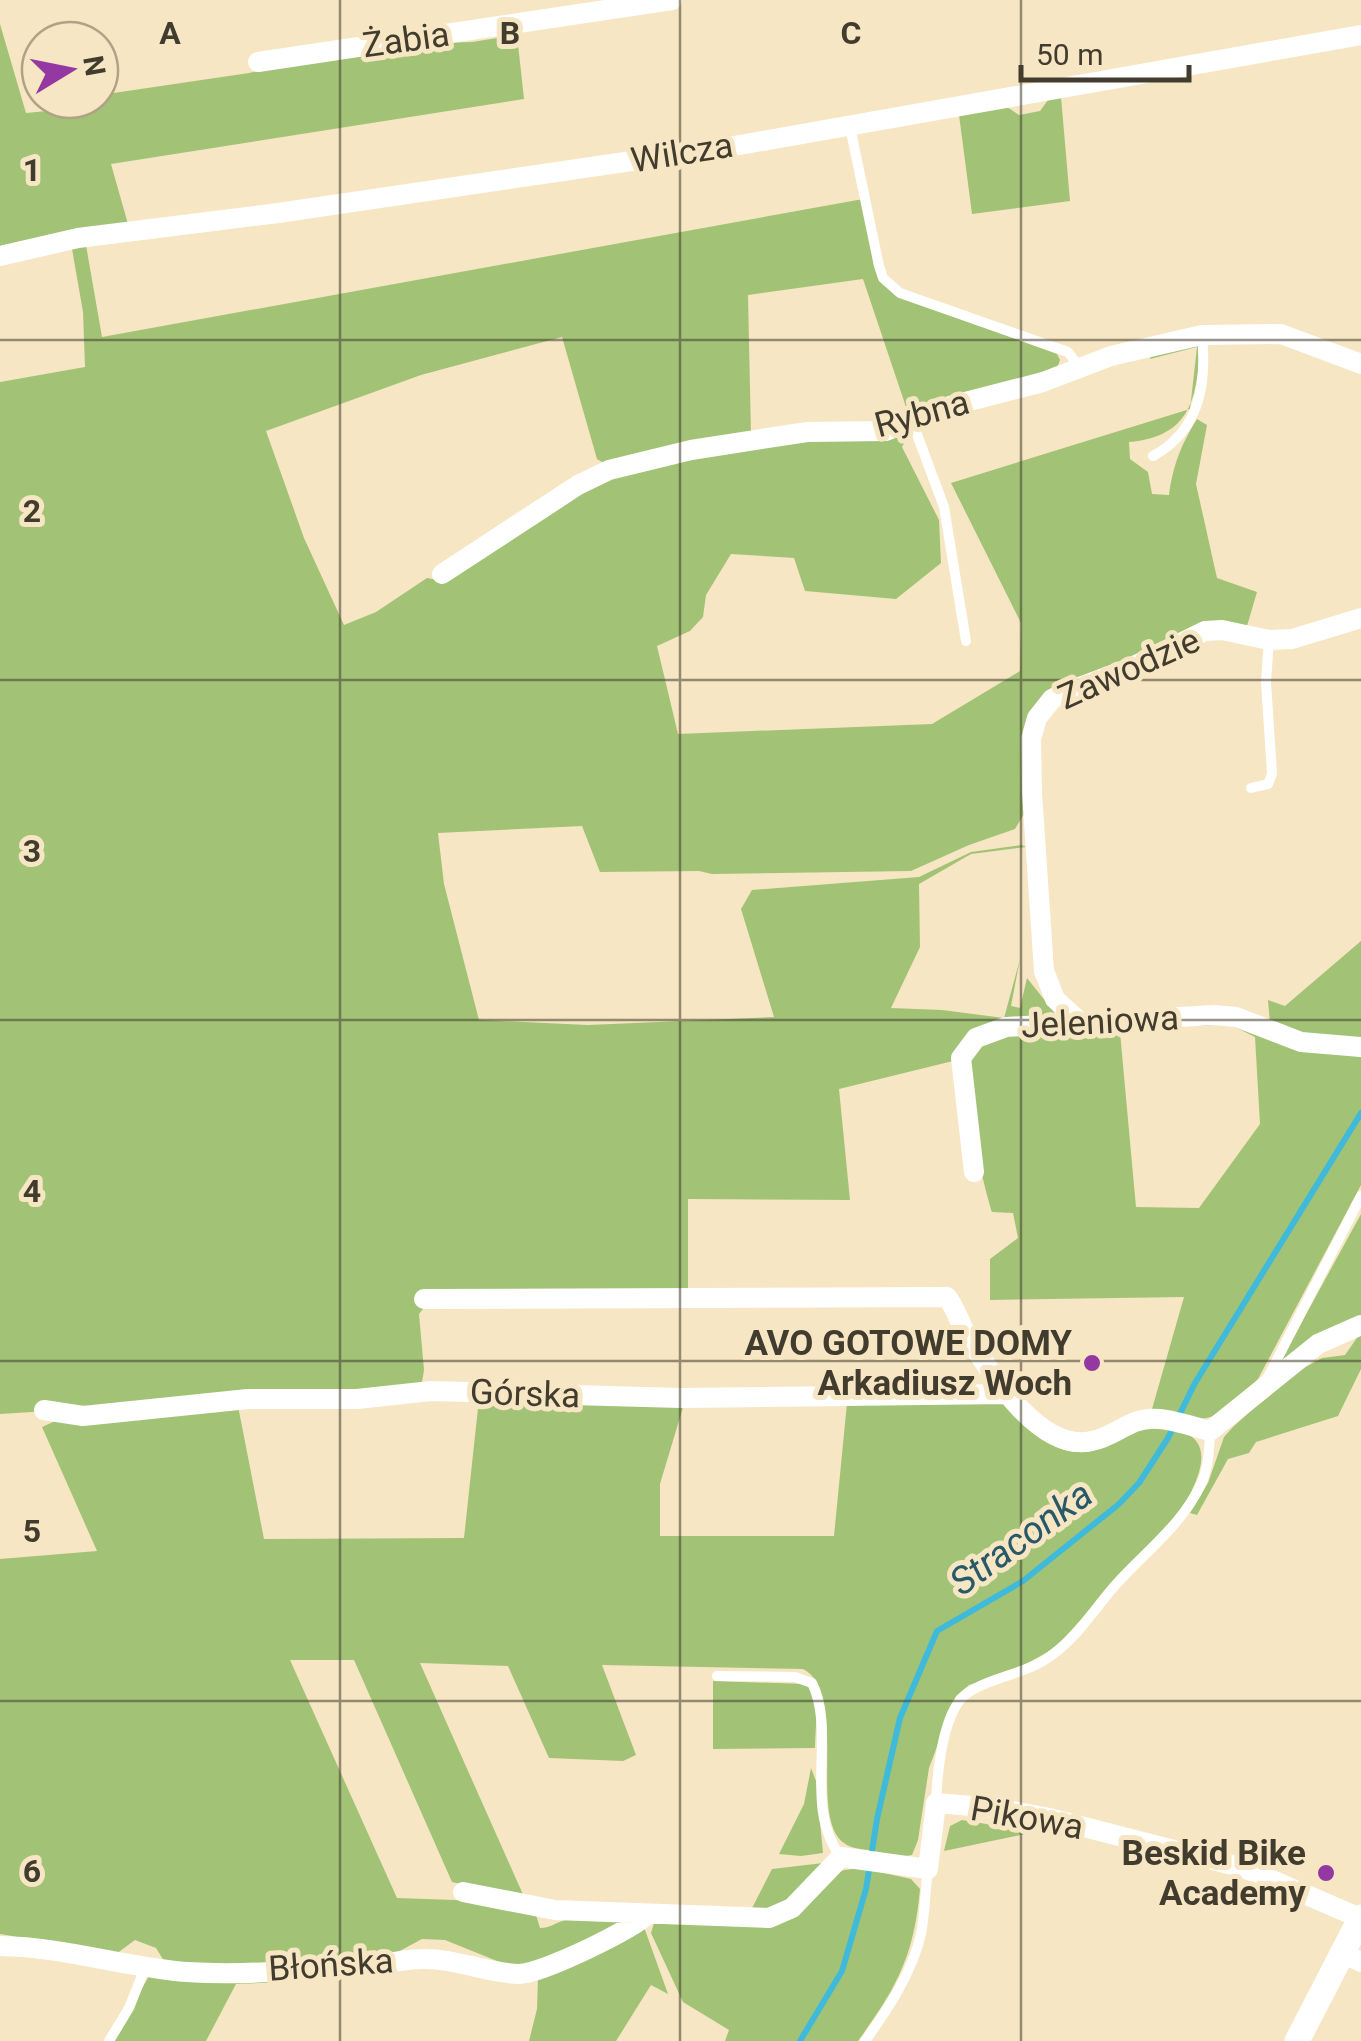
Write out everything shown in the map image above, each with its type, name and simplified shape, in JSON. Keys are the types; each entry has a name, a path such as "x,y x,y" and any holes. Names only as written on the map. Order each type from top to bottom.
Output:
{"street":[{"name":"Żabia","path":"258,62 672,0"},
{"name":"Wilcza","path":"0,256 78,238 413,194 850,127 1361,35"},
{"name":"Rybna","path":"442,574 578,485 609,470 690,450 834,430 886,431 950,406 1043,382 1146,347 1202,335 1281,334 1361,364"},
{"name":"Zawodzie","path":"1080,1022 1055,1000 1044,971 1032,793 1031,739 1036,718 1052,700 1130,668 1190,637 1222,630 1269,640 1292,639 1361,618"},
{"name":"Jeleniowa","path":"974,1172 962,1058 967,1048 994,1030 1227,1015 1301,1042 1354,1047"},
{"path":"424,1300 940,1295 950,1300 968,1337 1007,1394 1046,1432 1071,1442 1093,1441 1138,1420 1161,1418 1201,1429 1318,1344 1361,1325"},
{"name":"Górska","path":"44,1410 82,1416 248,1399 358,1399 431,1391 681,1398 1007,1394"},
{"name":"Pikowa","path":"919,1868 936,1804 996,1808 1244,1868 1360,1917"},
{"path":"464,1892 555,1910 769,1918 792,1908 847,1858 919,1868"},
{"name":"Błońska","path":"0,1946 58,1948 144,1968 234,1972 440,1959 505,1972 534,1972 622,1933 648,1914"},
{"path":"1297,2041 1352,1958 1360,1917"}],"lane":[{"path":"850,127 879,266 890,286 900,293 1068,352 1080,367"},
{"path":"1153,456 1168,448 1196,412 1205,366 1202,335"},
{"path":"912,421 944,507 966,641"},
{"path":"1251,788 1268,784 1272,774 1266,682 1269,640"},
{"path":"1262,1388 1361,1196"},
{"path":"936,1804 937,1769 962,1698 972,1690 1035,1666 1056,1653 1087,1623 1111,1590 1186,1510 1208,1463 1201,1429"},
{"path":"717,1676 795,1677 812,1683 820,1700 820,1780 828,1832 832,1846 847,1858"},
{"path":"865,2041 905,1977 921,1934 919,1868"},
{"path":"109,2041 129,2008 144,1968"}],"green space":[{"path":"0,24 20,92 20,120 120,120 120,92 409,44 472,42 517,35 524,99 111,164 128,224 0,246"},
{"path":"1061,97 1070,201 972,214 959,115 1007,107 1019,115 1040,111 1048,100"},
{"path":"863,199 881,280 897,296 1057,354 1057,368 909,416 863,279 748,295 751,435 607,465 597,459 562,337 421,375 266,431 304,538 344,625 376,612 427,578 444,581 608,477 748,446 906,431 902,447 939,520 941,563 896,599 805,591 794,558 731,554 706,595 703,617 690,631 657,646 678,734 932,724 1020,671 1021,623 951,483 1187,410 1165,432 1129,442 1130,459 1148,472 1152,494 1169,495 1175,465 1191,428 1197,419 1207,425 1196,484 1217,578 1257,592 1247,626 1040,702 1024,814 1015,829 911,871 712,874 600,872 582,826 438,833 444,884 479,1020 588,1025 774,1017 741,909 752,890 919,877 971,852 1022,845 1026,847 971,854 919,884 920,947 891,1008 1004,1018 1020,959 1011,1006 1020,1008 1027,978 1058,1017 1025,1020 953,1061 839,1089 850,1200 688,1199 688,1290 415,1300 423,1309 419,1314 424,1370 421,1388 0,1414 0,382 85,367 83,312 72,249 86,245 102,337"},
{"path":"1194,344 1200,347 1191,402 1197,347 1150,359 1151,356"},
{"path":"1361,941 1361,1042 1329,1042 1270,1024 1268,1000 1285,1006"},
{"path":"1212,1020 1243,1025 1294,1046 1361,1057 1361,1185 1258,1379 1221,1412 1200,1419 1152,1409 1184,1297 990,1300 990,1259 1018,1238 1013,1213 992,1212 974,1136 967,1074 972,1052 996,1034 1181,1023 1181,1027 1120,1032 1136,1207 1199,1208 1260,1124 1255,1037 1229,1024 1199,1026"},
{"path":"1361,1214 1361,1317 1285,1362 1281,1360"},
{"path":"1361,1332 1361,1369 1338,1416 1256,1442 1249,1453 1228,1459 1197,1515 1190,1513 1208,1483 1224,1437 1233,1427 1291,1375 1322,1358 1345,1355"},
{"path":"487,1396 684,1404 660,1484 660,1536 834,1536 847,1403 1005,1403 1064,1450 1077,1452 1100,1447 1142,1426 1160,1425 1190,1435 1198,1443 1201,1463 1183,1508 1055,1648 1015,1670 969,1685 956,1696 929,1768 918,1840 912,1855 850,1846 834,1829 827,1783 824,1703 817,1682 803,1669 602,1665 636,1755 623,1761 549,1758 508,1666 420,1663 525,1899 452,1882 354,1660 290,1660 397,1898 483,1901 536,1915 540,1928 588,1917 626,1925 517,1969 445,1940 422,1939 396,1953 232,1965 164,1961 156,1948 135,1940 116,1954 0,1934 0,1559 97,1551 42,1427 53,1422 136,1418 238,1406 264,1539 464,1538 478,1408"},
{"path":"713,1681 806,1684 815,1705 815,1748 713,1749"},
{"path":"811,1768 816,1781 823,1853 779,1854 804,1804"},
{"path":"962,1820 1035,1832 944,1851 950,1826"},
{"path":"823,1863 789,1903 749,1914 772,1869"},
{"path":"862,1868 911,1879 920,1889 913,1933 901,1970 858,2041 725,2041 729,2030 683,2002 651,1933 655,1920 752,1923 832,1875"},
{"path":"644,1927 668,1994 651,1985 616,2041 529,2041 537,2009 538,1977"},
{"path":"149,1976 285,1977 286,1982 236,1984 206,2041 112,2041"}],"waterway":[{"name":"Straconka","path":"800,2041 842,1971 866,1889 900,1718 937,1631 1023,1581 1119,1504 1139,1483 1168,1438 1195,1383 1361,1113"}],"place":[{"name":"AVO GOTOWE DOMY Arkadiusz Woch","path":"1092,1363"},
{"name":"Beskid Bike Academy","path":"1326,1873"}]}
